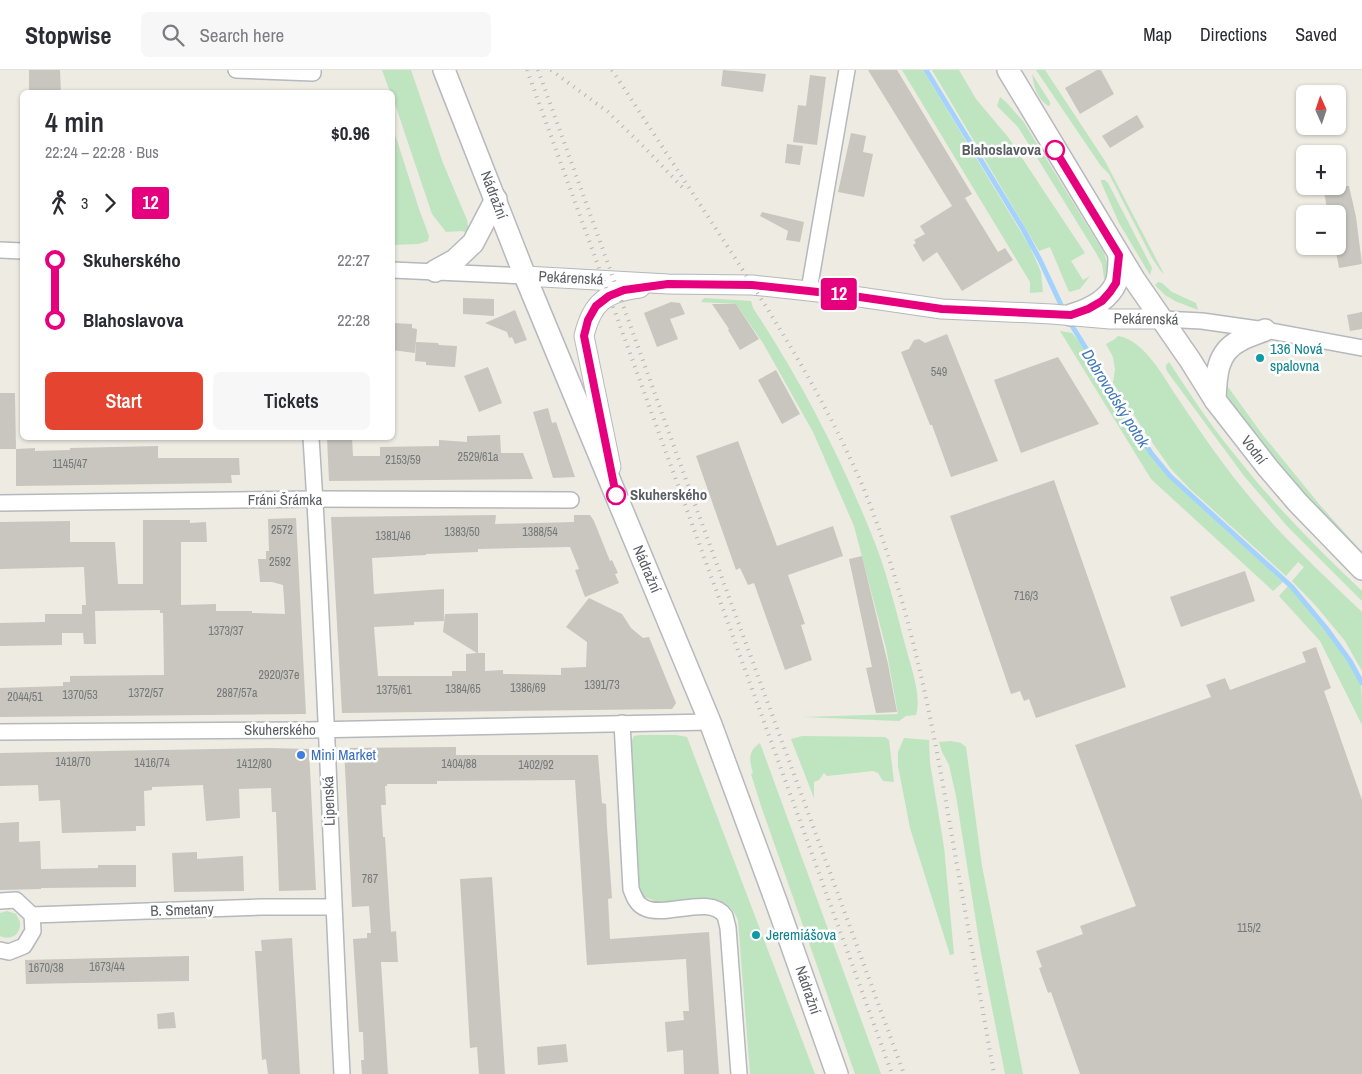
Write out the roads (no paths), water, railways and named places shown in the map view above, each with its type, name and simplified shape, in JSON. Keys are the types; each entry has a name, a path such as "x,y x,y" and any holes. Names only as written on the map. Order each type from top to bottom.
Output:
{"main road":[{"name":"Nádražní","path":"444,70 525,276 710,722 837,1074"},
{"path":"1008,70 1119,255 1162,319"},
{"path":"435,271 455,260 473,243 496,199"},
{"path":"1076,314 1102,301 1116,283 1119,255"},
{"name":"Vodní","path":"1162,319 1215,400 1274,475 1298,503 1362,569"},
{"path":"1215,400 1220,360 1239,340 1265,330"}],"street":[{"path":"236,70 313,73 313,70"},
{"path":"809,290 847,70"},
{"path":"0,250 20,251"},
{"name":"Pekárenská","path":"395,270 668,284 752,285 809,290 942,309 1202,321 1265,330 1362,348"},
{"path":"616,495 584,336 588,320 596,306 609,296 624,290 668,284"},
{"name":"Lipenská","path":"311,440 327,729 333,907 342,1074"},
{"name":"Fráni Šrámka","path":"0,503 315,499 571,500"},
{"name":"Skuherského","path":"0,732 327,729 710,722"},
{"path":"622,723 631,889 635,900 644,908 656,911 707,906 717,909 725,916 728,928 739,1074"},
{"path":"0,901 16,900 32,914 33,931 24,946 9,952 0,950"},
{"name":"B. Smetany","path":"32,914 263,907 333,907"}],"waterway":[{"name":"Dobrovodský potok","path":"926,70 1023,229 1063,309"},
{"name":"Dobrovodský potok","path":"1069,321 1151,453 1170,476 1292,587 1326,628 1350,661 1362,683"}],"railway":[{"path":"527,70 892,1074"},
{"path":"538,70 904,1074"},
{"path":"551,70 608,112 683,188"},
{"path":"612,70 779,327 832,421 863,487 894,573 927,704 994,1074"}],"place":[{"name":"Blahoslavova","path":"1055,150"},
{"name":"136 Nová spalovna","path":"1260,358"},
{"name":"Skuherského","path":"616,495"},
{"name":"Mini Market","path":"301,755"},
{"name":"Jeremiášova","path":"756,935"}]}
